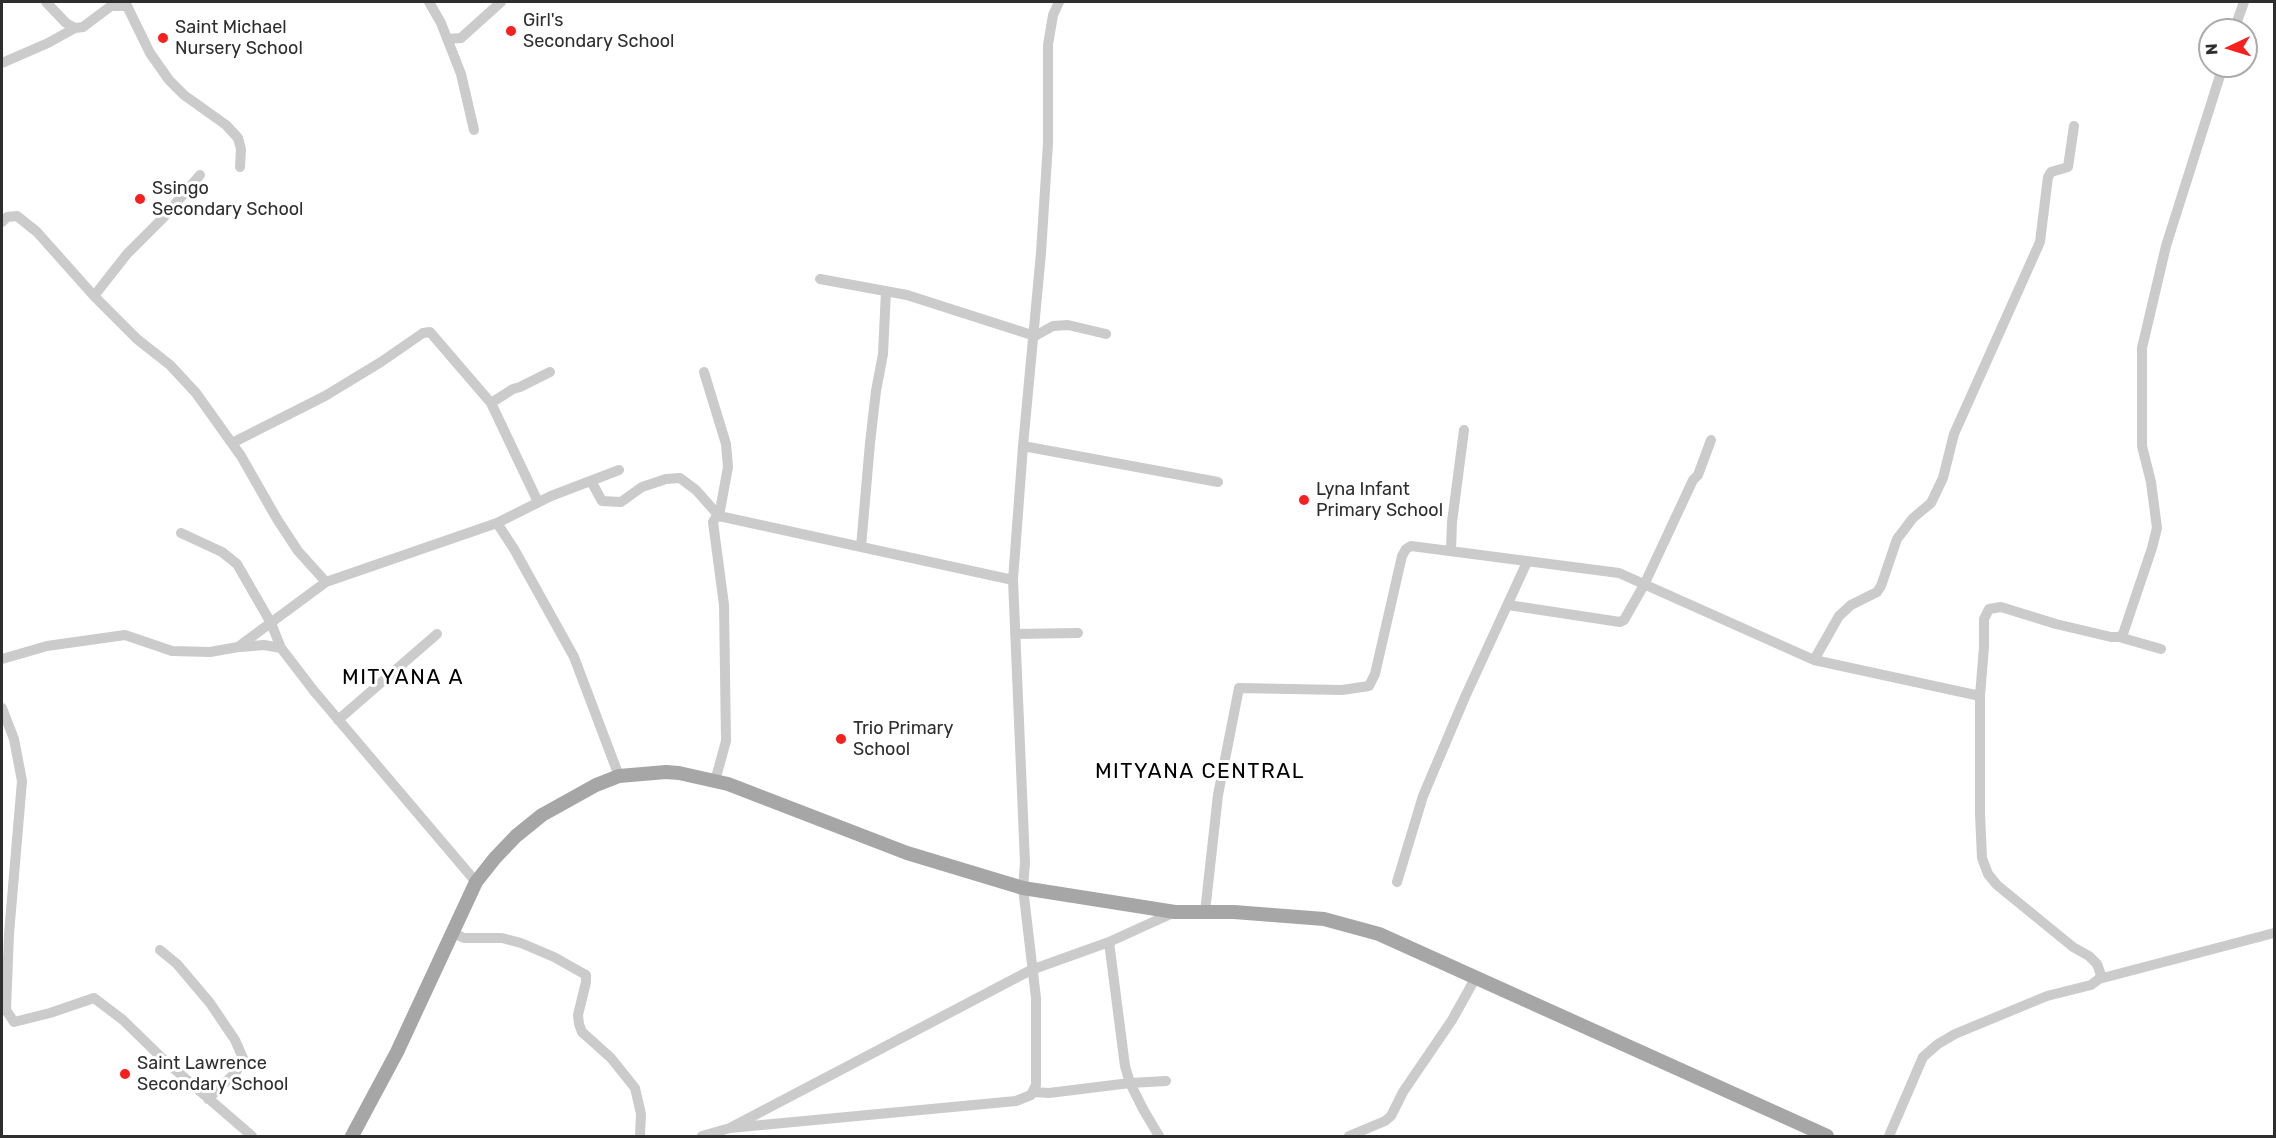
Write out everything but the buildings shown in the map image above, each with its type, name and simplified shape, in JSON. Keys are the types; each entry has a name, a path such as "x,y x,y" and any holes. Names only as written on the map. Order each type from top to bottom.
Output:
{"main road":[{"path":"352,1137 397,1052 476,882 509,843 542,815 578,794 619,776 679,773 715,780 752,791 907,853 1023,888 1174,912 1279,914 1324,919 1379,934 1827,1137"}],"street":[{"path":"46,2 66,23 75,28"},
{"path":"429,2 461,74 474,130"},
{"path":"447,39 461,38 501,2"},
{"path":"730,1128 1016,1101 1027,1098 1034,1092 1037,1059 1036,998 1023,888 1025,863 1013,580 1023,446 1035,336 1048,142 1048,45 1053,15 1059,2"},
{"path":"2238,18 2244,2"},
{"path":"2,63 48,43 75,28 83,27 111,6 127,6 150,53 169,80 184,95 226,125 238,138 241,149 240,167"},
{"path":"2119,637 2127,622 2157,528 2151,482 2142,446 2142,348 2166,246 2219,78"},
{"path":"1814,660 1839,616 1851,605 1877,592 1897,538 1913,518 1931,503 1943,478 1954,434 2040,242 2048,177 2051,172 2068,167 2074,126"},
{"path":"94,296 127,254 163,218 200,175"},
{"path":"2,222 12,215 37,232 94,296 137,339 170,365 196,393 232,443 293,543 326,582"},
{"path":"820,279 908,296 1035,336 1053,326 1068,325 1106,334"},
{"path":"861,547 871,433 882,354 886,291"},
{"path":"232,443 325,396 423,333 430,332 491,403 538,502"},
{"path":"491,403 513,389 550,372"},
{"path":"704,372 726,444 728,467 719,516 713,522 724,605 726,741 715,780"},
{"path":"1452,550 1452,522 1464,430"},
{"path":"1508,605 1624,621 1644,585 1693,480 1698,475 1711,440"},
{"path":"1023,446 1218,482"},
{"path":"238,647 326,582 497,523 538,502 619,470"},
{"path":"591,481 602,501 621,502 642,487 666,479 680,478 696,490 719,516 1013,580"},
{"path":"497,523 574,657 619,776"},
{"path":"181,533 222,552 237,564 271,623 281,648 338,720 476,882"},
{"path":"1205,912 1218,795 1239,688 1342,690 1369,686 1375,674 1402,556 1406,549 1418,546 1619,573 1814,660 1980,696"},
{"path":"1397,882 1423,796 1465,697 1527,562"},
{"path":"2099,979 2101,971 2089,956 1997,885 1988,874 1982,858 1980,696 1984,619 1989,609 2008,609 2056,624 2111,638 2119,637 2160,650"},
{"path":"1015,634 1078,633"},
{"path":"338,720 437,634"},
{"path":"2,659 47,646 125,635 172,651 210,652 264,645 281,648"},
{"path":"2,708 14,739 22,781 9,934 6,1010 14,1022 94,998 123,1020 252,1137"},
{"path":"709,1136 730,1128 1031,970 1109,942 1174,912"},
{"path":"453,933 464,938 502,938 521,943 554,957 586,975 578,1015 579,1024 582,1032 611,1058 634,1088 641,1114 640,1137"},
{"path":"1889,1137 1923,1057 1938,1044 1955,1034 2047,996 2091,985 2099,979 2274,933"},
{"path":"1109,942 1125,1066 1131,1083 1159,1137"},
{"path":"160,950 177,964 210,1003 243,1058 236,1071 208,1099"},
{"path":"1349,1137 1391,1116 1403,1092 1452,1020 1476,977"},
{"path":"1034,1092 1049,1093 1166,1081"}],"place":[{"name":"Girl's Secondary School","path":"511,31"},
{"name":"Saint Michael Nursery School","path":"163,38"},
{"name":"Ssingo Secondary School","path":"140,199"},
{"name":"Lyna Infant Primary School","path":"1304,500"},
{"name":"Trio Primary School","path":"841,739"},
{"name":"Saint Lawrence Secondary School","path":"125,1074"}],"district":[{"name":"MITYANA A","path":"403,678"},
{"name":"MITYANA CENTRAL","path":"1200,772"}]}
